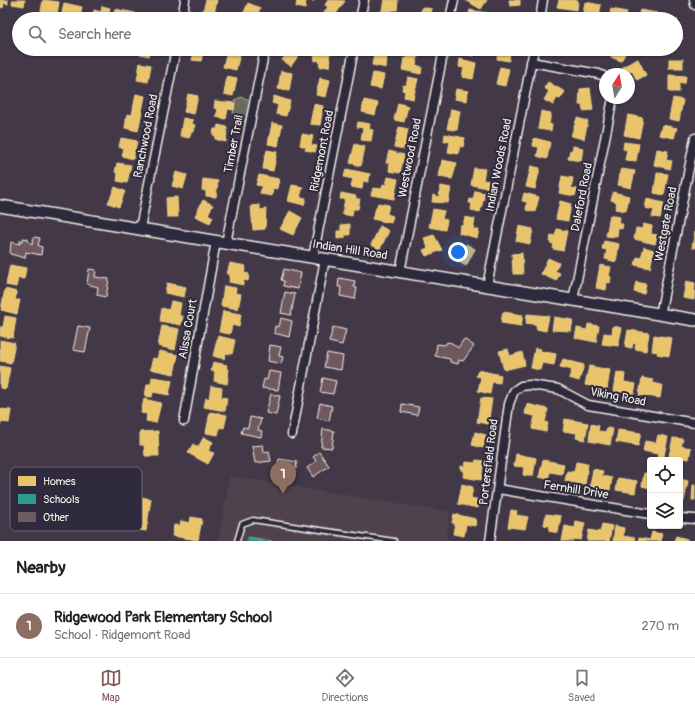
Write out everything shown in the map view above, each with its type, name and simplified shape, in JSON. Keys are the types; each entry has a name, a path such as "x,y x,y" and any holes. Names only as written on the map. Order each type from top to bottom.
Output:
{"street":[{"path":"183,12 184,0"},
{"path":"361,12 364,0"},
{"path":"451,12 454,0"},
{"path":"541,12 543,0"},
{"path":"694,0 695,5"},
{"name":"Ranchwood Road","path":"140,228 175,56"},
{"name":"Timber Trail","path":"221,242 263,56"},
{"name":"Ridgemont Road","path":"313,257 353,56"},
{"name":"Westwood Road","path":"400,272 443,56"},
{"name":"Indian Woods Road","path":"487,286 532,56"},
{"path":"531,62 599,74"},
{"name":"Daleford Road","path":"573,300 612,104"},
{"name":"Westgate Road","path":"660,315 695,138"},
{"name":"Indian Hill Road","path":"0,206 695,320"},
{"name":"Alissa Court","path":"184,421 221,242"},
{"path":"292,434 325,259"},
{"name":"Viking Road","path":"517,389 530,385 558,389 588,405 695,423"},
{"name":"Portersfield Road","path":"490,541 509,404 514,391 517,389"},
{"name":"Fernhill Drive","path":"498,489 647,514"},
{"path":"683,518 695,519"}],"lane":[{"path":"238,541 242,524 253,520 394,541"}],"shaded area":[{"path":"230,476 450,512 446,541 218,541"}],"green space":[{"path":"241,97 250,100 246,122 238,121 233,115 235,100"}],"building: Homes":[{"path":"0,0 8,0 8,4 4,3 3,8 0,7"},
{"path":"13,0 25,0 24,6 12,4"},
{"path":"43,0 59,2 57,12 41,11"},
{"path":"206,0 217,0 214,12 203,11"},
{"path":"297,0 306,0 305,9 296,7"},
{"path":"328,0 345,1 337,12 324,12 328,7 325,5"},
{"path":"384,0 398,0 397,10 392,10 392,12 382,12"},
{"path":"465,0 487,0 481,9"},
{"path":"509,0 520,0 520,5 510,6"},
{"path":"559,0 578,0 577,10 557,7"},
{"path":"585,2 601,5 600,12 583,12"},
{"path":"64,3 82,7 81,12 62,12"},
{"path":"248,3 260,8 259,12 244,12"},
{"path":"102,6 110,8 109,12 101,12"},
{"path":"422,7 432,9 431,12 421,12"},
{"path":"115,9 130,12 114,12"},
{"path":"611,9 627,12 610,12"},
{"path":"470,10 481,12 469,12"},
{"path":"640,10 651,12 640,12"},
{"path":"193,56 202,56 201,61 192,60"},
{"path":"226,56 239,56 236,70 223,67"},
{"path":"285,56 298,56 291,66 282,60"},
{"path":"314,56 329,56 330,66 320,67 319,60 315,61"},
{"path":"374,56 387,56 386,68 372,65"},
{"path":"408,56 418,56 416,65 422,67 421,74 402,70 404,58 407,59"},
{"path":"497,56 509,56 509,61 497,59"},
{"path":"611,56 624,56 621,61"},
{"path":"460,59 476,63 473,79 462,77 464,68 459,67"},
{"path":"638,59 646,75 637,80 635,76 635,68 622,67"},
{"path":"669,59 683,59 683,68 669,68"},
{"path":"140,63 151,65 148,82 137,80"},
{"path":"500,67 509,69 505,86 496,84"},
{"path":"281,71 292,73 289,91 278,89"},
{"path":"373,73 384,75 381,89 370,87"},
{"path":"669,75 686,76 685,83 679,83 679,92 669,92"},
{"path":"227,76 237,78 233,96 224,94"},
{"path":"408,77 418,79 413,99 404,97 405,91 402,90 403,85 406,86"},
{"path":"320,78 330,80 326,97 316,95"},
{"path":"548,82 565,92 560,99 557,98 553,105 544,100 549,91 544,88"},
{"path":"590,88 593,110 583,111 582,105 579,105 580,89"},
{"path":"456,89 468,91 467,101 454,99"},
{"path":"136,94 145,96 138,131 125,128 127,114 132,115"},
{"path":"188,94 198,96 194,114 184,112"},
{"path":"274,96 290,101 286,116 276,114 278,105 272,103"},
{"path":"673,98 683,100 679,121 669,119"},
{"path":"364,100 378,103 375,115 362,112"},
{"path":"215,101 235,103 234,110 228,109 226,119 216,117 218,109 214,108"},
{"path":"398,103 408,106 404,122 394,120"},
{"path":"314,104 323,106 320,125 310,124"},
{"path":"451,109 460,111 457,130 447,129"},
{"path":"541,111 551,113 549,124 552,125 551,131 538,129"},
{"path":"628,115 643,118 639,138 624,135"},
{"path":"183,118 193,120 192,124 195,125 194,132 191,132 189,138 180,136"},
{"path":"577,118 588,121 584,139 571,136"},
{"path":"358,122 370,124 369,129 373,130 371,141 361,140 363,128 357,127"},
{"path":"272,123 282,125 278,146 268,144"},
{"path":"218,125 227,127 226,142 215,139 216,136 213,135 214,129 217,129"},
{"path":"662,125 677,128 674,138 659,135"},
{"path":"399,127 408,129 404,149 394,147"},
{"path":"302,134 313,136 311,145 317,146 315,152 305,150 306,147 300,145"},
{"path":"445,134 465,138 463,147 460,146 458,154 448,152 450,142 444,141"},
{"path":"121,138 137,141 133,159 122,156 124,148 119,147"},
{"path":"534,138 550,142 547,159 537,156 539,147 533,146"},
{"path":"624,142 639,144 636,161 625,160 627,150 623,149"},
{"path":"355,144 365,147 361,166 350,163"},
{"path":"573,146 583,148 581,161 568,159 570,150 572,151"},
{"path":"657,149 668,151 666,160 672,161 670,169 654,165"},
{"path":"267,150 277,152 273,171 263,169"},
{"path":"389,151 404,155 400,173 389,171 390,163 386,163"},
{"path":"442,160 457,163 452,179 439,177"},
{"path":"117,163 131,165 127,183 117,181 118,173 115,172"},
{"path":"531,166 540,168 535,189 526,187"},
{"path":"474,168 485,169 483,180 489,181 488,188 471,185"},
{"path":"346,169 370,174 368,182 363,181 362,189 351,187 353,179 344,177"},
{"path":"621,169 635,171 631,188 618,185"},
{"path":"176,172 187,175 183,189 172,186"},
{"path":"657,173 668,174 664,195 654,193"},
{"path":"259,175 279,179 277,189 273,188 272,196 260,194 262,186 256,185"},
{"path":"562,176 573,178 571,188 577,189 575,196 559,193"},
{"path":"388,177 398,179 394,199 371,195 373,188 382,189 383,184 386,185"},
{"path":"203,179 218,181 216,197 206,196 206,191 202,190"},
{"path":"292,185 303,187 300,197 306,198 304,205 288,201"},
{"path":"441,186 451,188 448,203 432,202 433,195 439,197"},
{"path":"115,187 125,191 119,207 108,203"},
{"path":"475,191 485,193 480,212 471,210 472,203 469,203 470,199 473,200"},
{"path":"613,192 629,196 626,211 615,209 617,202 611,200"},
{"path":"341,193 356,196 356,199 360,199 358,209 353,209 352,216 342,214 345,199 340,199"},
{"path":"524,193 539,197 535,212 526,210 527,202 522,201"},
{"path":"177,197 178,217 167,217 166,198"},
{"path":"647,199 664,203 660,218 652,217 654,210 645,208"},
{"path":"203,200 213,205 208,214 213,217 210,223 195,216"},
{"path":"560,201 571,204 568,221 556,219"},
{"path":"378,203 389,205 387,214 393,216 391,223 372,219"},
{"path":"260,205 260,210 266,209 265,229 253,230 251,206"},
{"path":"433,209 444,211 442,219 447,220 445,230 429,227"},
{"path":"290,211 302,218 293,235 280,229"},
{"path":"610,215 620,217 619,224 623,224 622,229 618,228 617,237 606,236"},
{"path":"465,217 475,219 473,229 479,230 477,238 459,233 460,225 463,225"},
{"path":"350,224 350,235 345,235 345,238 337,239 337,231 341,231 341,225"},
{"path":"643,224 652,226 651,234 657,235 655,244 634,239 636,228 642,229"},
{"path":"380,226 389,231 380,249 371,245"},
{"path":"519,226 533,229 530,244 516,241"},
{"path":"557,229 567,231 563,251 553,249 554,244 550,243 551,235 555,236"},
{"path":"695,229 695,248 692,248"},
{"path":"434,235 442,250 426,256 423,250 428,248 424,238"},
{"path":"604,241 619,244 616,262 605,259 607,250 602,249"},
{"path":"466,244 475,249 466,266 457,261"},
{"path":"644,247 654,250 650,268 635,265 637,257 641,258"},
{"path":"522,253 523,274 513,274 512,254"},
{"path":"548,258 559,263 555,271 560,273 556,281 541,274"},
{"path":"230,263 246,266 244,273 249,274 248,281 244,280 243,285 229,282 230,274 227,274"},
{"path":"10,265 26,268 24,279 18,278 16,287 6,285"},
{"path":"600,265 611,267 609,276 611,277 610,283 607,282 606,290 596,288"},
{"path":"686,281 695,283 694,300 683,298"},
{"path":"636,282 646,284 644,294 634,292"},
{"path":"167,283 186,287 184,297 165,293"},
{"path":"224,286 236,288 235,293 241,294 238,309 221,306"},
{"path":"5,289 17,292 15,300 20,300 17,314 1,310"},
{"path":"171,301 181,303 179,316 183,316 181,325 160,321 162,308 169,310"},
{"path":"223,311 241,314 239,327 232,325 230,334 219,332"},
{"path":"503,312 523,315 521,326 501,323"},
{"path":"527,314 549,316 546,331 536,329 537,325 526,323"},
{"path":"5,316 16,318 13,338 0,336 0,327 3,327"},
{"path":"554,317 573,320 571,331 552,330"},
{"path":"588,324 599,326 596,342 575,338 577,328 587,330"},
{"path":"162,326 179,329 175,350 158,346"},
{"path":"613,326 622,328 618,346 602,344 604,333 612,334"},
{"path":"628,330 649,333 646,351 635,349 636,344 633,343 632,348 625,347"},
{"path":"654,335 672,338 669,356 657,354 658,352 652,351"},
{"path":"218,336 235,340 232,354 226,353 224,359 213,356"},
{"path":"0,340 15,343 11,363 0,361"},
{"path":"535,348 541,349 540,351 556,354 554,365 542,363 540,370 531,368"},
{"path":"508,349 510,356 522,352 525,365 504,370 499,351"},
{"path":"159,351 178,355 174,374 150,369 153,358 157,359"},
{"path":"563,359 584,365 579,381 569,378 572,370 560,367"},
{"path":"213,362 227,365 226,369 229,369 227,384 214,381 215,371 211,371"},
{"path":"0,366 10,368 6,389 0,388"},
{"path":"589,366 610,370 607,389 585,385"},
{"path":"478,370 501,375 500,383 492,382 490,394 478,391 481,377 476,376"},
{"path":"617,372 625,374 624,382 636,384 634,394 614,391"},
{"path":"152,377 172,380 169,395 153,392 152,397 145,396 147,384 151,384"},
{"path":"642,378 653,380 653,383 662,385 660,398 639,395"},
{"path":"211,386 222,388 221,397 227,398 225,411 204,407 206,398 209,399"},
{"path":"481,398 492,399 488,424 477,422"},
{"path":"144,399 161,403 156,423 146,421 147,414 141,413"},
{"path":"527,404 548,409 545,422 548,423 546,432 532,429 535,416 525,414"},
{"path":"0,409 11,410 9,423 1,422 0,426"},
{"path":"210,412 227,415 224,428 220,427 218,435 206,433"},
{"path":"565,419 588,423 585,440 576,438 577,433 563,431"},
{"path":"591,424 599,426 598,431 606,432 607,428 613,429 610,445 589,441"},
{"path":"618,430 641,433 638,446 616,442"},
{"path":"158,431 159,456 145,456 144,445 140,445 140,432"},
{"path":"475,432 486,435 483,448 472,445"},
{"path":"658,435 668,437 664,457 657,457 658,454 643,451 645,441 656,443"},
{"path":"204,437 213,442 208,451 214,453 208,464 188,453 193,444 198,447"},
{"path":"673,438 683,439 681,446 691,448 689,459 669,456"},
{"path":"516,454 536,458 533,476 523,475 524,467 514,466"},
{"path":"476,460 484,461 481,480 463,477 464,470 461,470 461,466 465,467 466,462 475,463"},
{"path":"543,460 564,464 562,474 550,472 548,479 539,477"},
{"path":"576,462 588,464 585,485 565,481 567,471 574,472"},
{"path":"593,469 603,471 602,476 612,478 610,490 590,486"},
{"path":"644,473 647,474 647,487 642,486"},
{"path":"618,478 637,481 635,493 616,490"},
{"path":"683,480 688,481 683,501"},
{"path":"462,484 473,487 471,498 480,500 478,508 458,504"},
{"path":"693,485 695,485 695,500 692,500"},
{"path":"142,497 151,499 146,531 142,530"},
{"path":"511,510 517,511 516,515 528,517 525,529 508,527"},
{"path":"454,514 476,519 475,526 466,524 464,536 453,534 455,523 452,523"},
{"path":"546,514 561,516 558,533 549,531 550,526 544,525"},
{"path":"191,517 202,519 198,540 172,536 174,525 180,526 181,521 190,523"},
{"path":"576,521 585,523 581,540 574,539 573,541 562,541 565,526 575,528"},
{"path":"602,524 612,526 609,541 587,541 589,530 600,532"},
{"path":"615,526 624,528 623,536 635,538 634,541 613,541"},
{"path":"652,532 662,534 660,541 638,541 639,538 650,540"},
{"path":"676,536 687,539 687,541 674,541"}],"building: Schools":[{"path":"248,537 272,541 247,541"}],"building: Other":[{"path":"34,237 40,238 38,245 42,247 41,255 26,252 25,258 10,254 11,242 20,244 20,240 23,241 23,238 28,239 28,241 32,244"},
{"path":"89,269 96,270 95,277 109,279 106,297 97,295 98,287 87,284"},
{"path":"284,269 301,273 298,289 283,286 284,281 281,280"},
{"path":"339,278 355,281 354,287 357,288 355,299 340,296 341,287 338,287"},
{"path":"285,292 295,294 291,315 281,313"},
{"path":"281,318 292,321 289,337 274,333 275,326 279,327"},
{"path":"78,326 90,328 85,352 73,350"},
{"path":"333,327 346,330 342,345 329,342"},
{"path":"464,339 474,346 463,361 459,360 458,364 450,362 450,359 435,356 437,344 445,345 447,342 452,343 458,348"},
{"path":"270,345 281,347 279,356 283,357 281,364 268,361"},
{"path":"327,353 343,356 341,370 324,367"},
{"path":"269,371 281,373 278,390 262,388 264,379 267,380"},
{"path":"323,378 336,381 333,394 320,392"},
{"path":"271,394 280,396 276,415 266,413"},
{"path":"320,403 332,406 329,421 317,418"},
{"path":"402,404 419,407 417,415 401,412"},
{"path":"250,417 261,419 258,430 262,431 261,437 241,433 243,427 248,428"},
{"path":"323,429 334,431 332,448 321,447"},
{"path":"263,445 264,452 269,451 271,461 255,463 252,446"},
{"path":"319,452 329,466 313,477 307,468 316,461 313,457"},
{"path":"279,459 297,462 295,473 277,470"}],"place":[{"name":"Ridgewood Park Elementary School","path":"283,494"}]}
